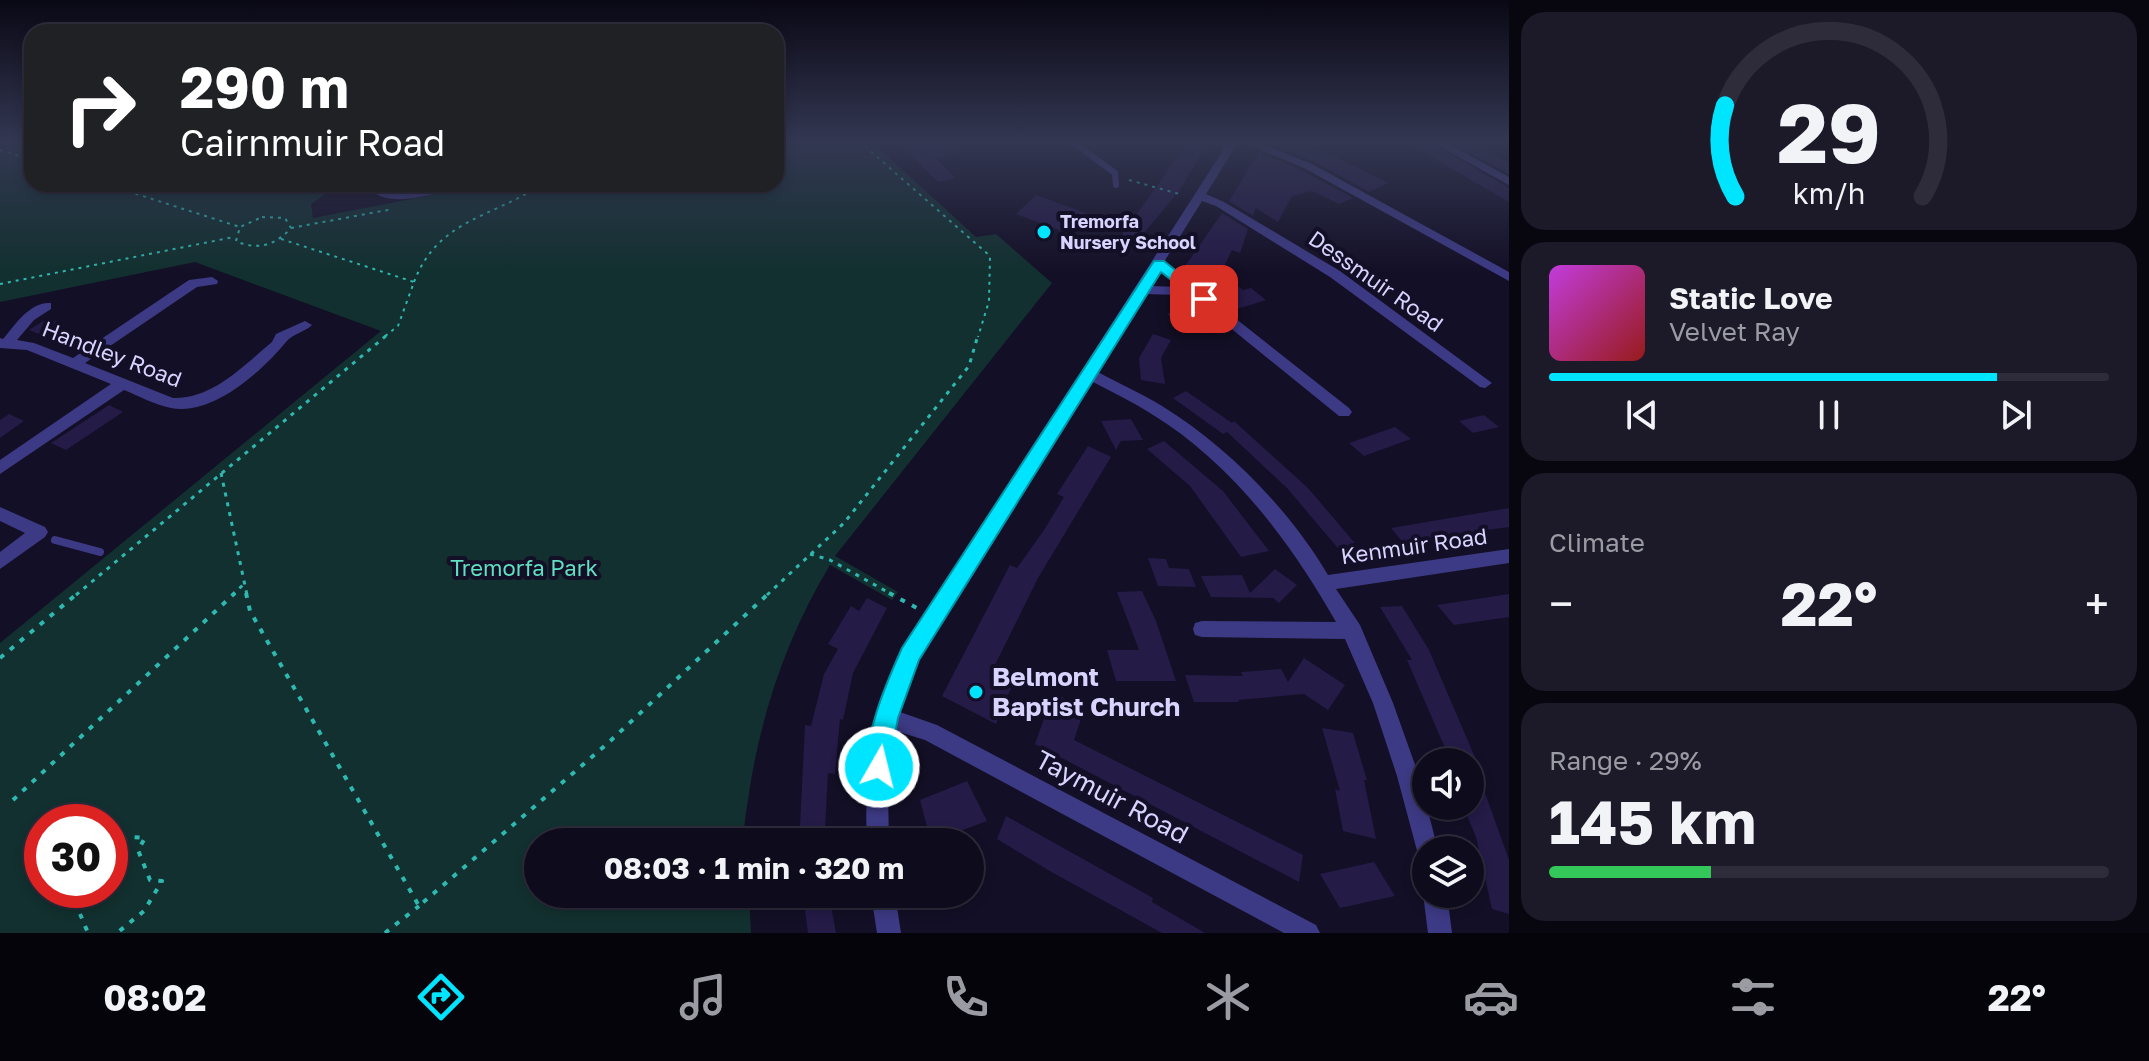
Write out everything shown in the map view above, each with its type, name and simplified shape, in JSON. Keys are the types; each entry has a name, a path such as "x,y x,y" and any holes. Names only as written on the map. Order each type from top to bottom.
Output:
{"street":[{"path":"878,828 878,786 887,718 910,655 1207,185"},
{"path":"1342,185 1509,277"},
{"path":"382,194 421,192"},
{"name":"Dessmuir Road","path":"1197,197 1220,204 1335,274 1485,383"},
{"path":"1159,264 1344,412"},
{"path":"74,364 195,278 212,281"},
{"path":"1142,290 1180,291 1204,299"},
{"path":"4,343 29,317 46,306"},
{"name":"Handley Road","path":"4,343 29,346 171,403 193,403 216,392 278,344 277,336 305,325"},
{"path":"1088,373 1154,409 1210,451 1278,518 1326,583 1353,631 1394,731 1423,836"},
{"path":"0,468 122,384"},
{"path":"0,514 47,536"},
{"path":"0,562 47,536"},
{"name":"Kenmuir Road","path":"1326,583 1509,556"},
{"path":"1202,629 1353,631"},
{"name":"Taymuir Road","path":"887,718 930,732 1308,933"},
{"path":"885,908 889,933"},
{"path":"1437,908 1440,933"}],"lane":[{"path":"47,536 100,552"}],"path":[{"path":"385,933 607,744 844,523 959,381 975,353 992,284 990,256 909,185"},
{"path":"1150,185 1197,197"},
{"path":"130,192 240,227"},
{"path":"0,658 398,326 419,263 436,239 513,204 530,192"},
{"path":"234,237 240,227 262,217 285,218 291,228 281,239"},
{"path":"0,284 234,237 248,246 281,239 414,282"},
{"path":"221,473 250,611 419,906"},
{"path":"810,554 830,560 933,616"},
{"path":"13,800 244,584"},
{"path":"117,933 136,921 152,902 162,881 150,880 138,850 145,838 128,838"},
{"path":"77,908 86,932"}],"green space":[{"name":"Tremorfa Park","path":"0,185 24,185 24,192 328,192 311,204 313,218 448,192 784,192 784,185 919,185 976,237 996,234 1052,283 835,556 898,592 892,600 830,565 815,591 789,646 769,704 754,763 744,828 524,828 524,908 750,908 751,933 0,933 0,643 381,331 195,262 0,302"}],"building":[{"path":"1158,185 1183,185 1139,239 1135,237 1127,252 1113,247"},
{"path":"1239,185 1328,185 1353,198 1339,204 1312,191 1292,196 1278,222 1256,208 1253,216 1229,201"},
{"path":"1356,185 1386,185 1369,192"},
{"path":"1479,185 1503,185 1509,188 1509,202"},
{"path":"1036,195 1086,213 1067,233 1016,214"},
{"path":"1222,213 1248,229 1240,253 1232,250 1221,273 1243,290 1251,288 1266,300 1234,310 1183,269"},
{"path":"1167,313 1195,313 1203,326 1175,327"},
{"path":"48,318 65,325 46,337 29,330"},
{"path":"1153,334 1171,340 1161,358 1165,384 1141,380 1139,358"},
{"path":"1186,391 1232,423 1234,421 1308,488 1360,549 1342,553 1287,488 1227,432 1223,434 1173,398"},
{"path":"109,405 123,412 66,450 51,443"},
{"path":"9,414 24,421 0,438 0,420"},
{"path":"1484,415 1499,427 1473,433 1459,421"},
{"path":"1131,419 1143,440 1121,441 1116,450 1101,421"},
{"path":"1395,427 1411,439 1364,456 1349,443"},
{"path":"1164,441 1223,491 1269,551 1241,557 1190,486 1147,449"},
{"path":"1088,446 1111,457 1038,578 989,677 1011,688 996,724 942,696 1010,565 1017,568 1044,530 1064,497 1057,494"},
{"path":"1509,508 1509,527 1479,531 1482,534 1406,546 1391,528"},
{"path":"1148,558 1166,559 1169,568 1189,569 1196,587 1158,586"},
{"path":"1275,569 1297,585 1279,603 1273,598 1211,597 1201,576 1242,575 1250,593"},
{"path":"1142,591 1156,621 1176,681 1116,681 1107,650 1139,650 1117,592"},
{"path":"1509,594 1509,617 1454,625 1437,605"},
{"path":"867,598 887,608 853,673 843,720 840,719 835,774 828,773 825,828 800,826 805,725 811,726 824,674 838,649 828,644 851,606 859,611"},
{"path":"1402,606 1429,650 1471,748 1445,748 1407,660 1412,660 1380,607"},
{"path":"1304,658 1345,685 1328,710 1304,694 1239,702 1194,702 1185,675 1243,676 1241,672 1281,669 1288,682"},
{"path":"1053,693 1085,707 1074,740 1303,855 1299,882 1035,744"},
{"path":"1322,728 1353,733 1367,780 1364,780 1376,839 1343,831 1335,789 1340,791"},
{"path":"967,781 987,821 968,828 927,828 920,800"},
{"path":"1484,790 1509,860 1509,914 1492,909 1484,873 1484,836 1476,836 1469,820 1484,820"},
{"path":"1006,816 1153,898 1152,902 1205,933 1162,933 1048,870 997,839"},
{"path":"1374,862 1395,896 1340,908 1320,874"},
{"path":"831,908 836,933 808,933 805,910"}],"place":[{"name":"Tremorfa Nursery School","path":"1044,232"},
{"name":"Belmont Baptist Church","path":"976,692"}],"route":[{"path":"879,767 887,718 910,655 1159,264 1204,299"}]}
